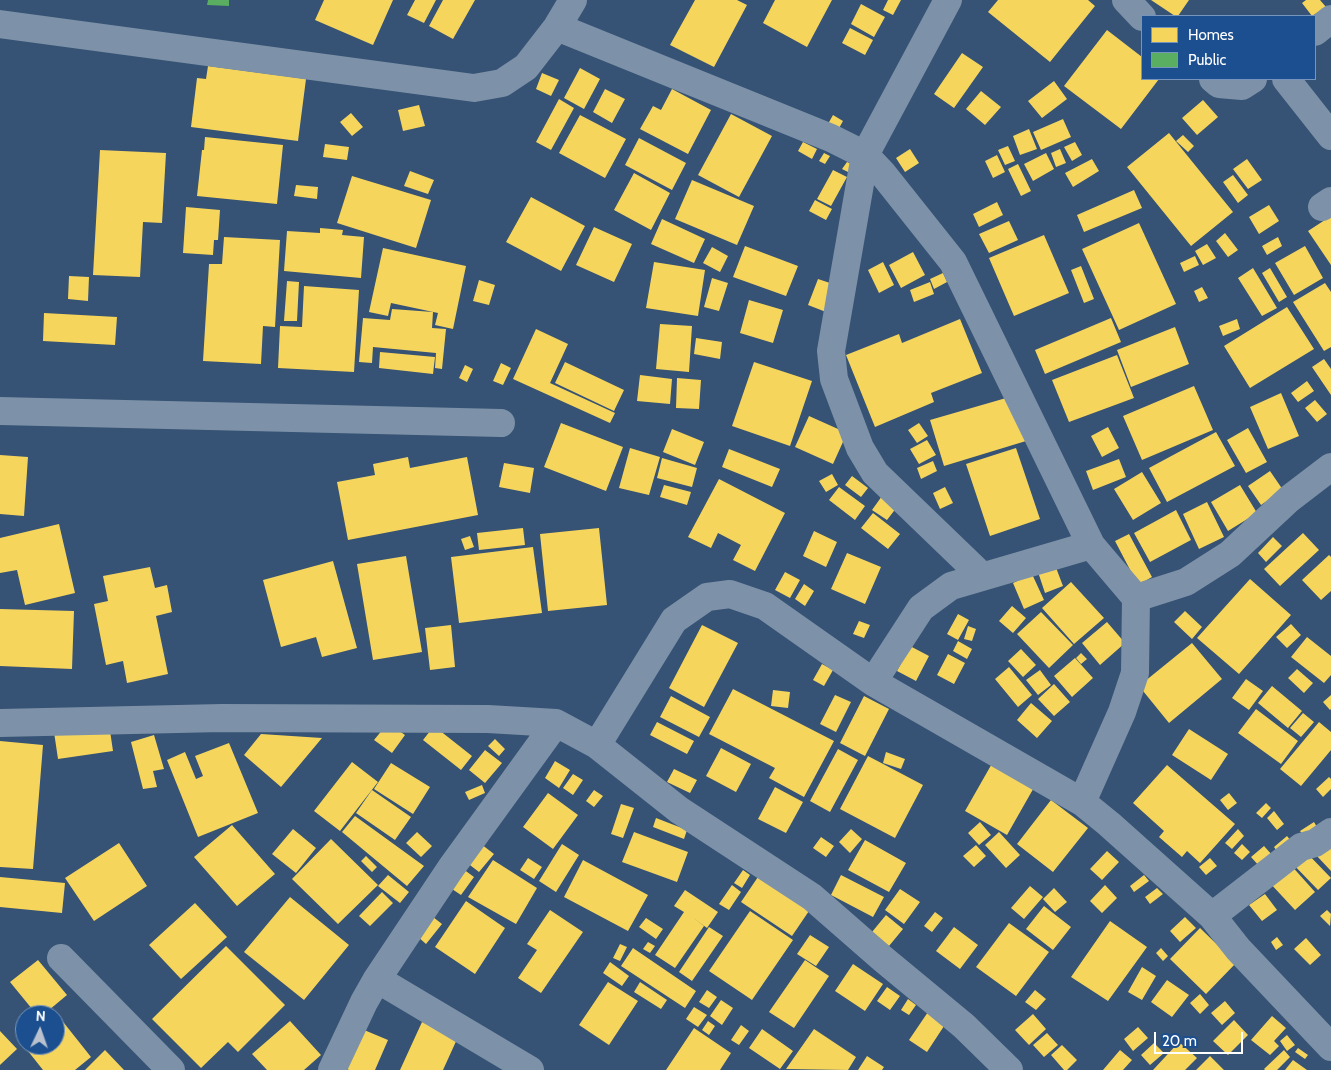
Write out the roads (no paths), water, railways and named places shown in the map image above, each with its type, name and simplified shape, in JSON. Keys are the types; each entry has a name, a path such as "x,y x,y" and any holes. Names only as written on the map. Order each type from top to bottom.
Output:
{"street":[{"path":"0,24 474,88 502,83 526,67 558,27 572,0"},
{"path":"948,0 865,155 831,351 834,379 860,448 875,472 982,576"},
{"path":"1126,0 1141,17"},
{"path":"1316,31 1331,19"},
{"path":"558,27 831,138 865,155 883,174 953,262 1091,545 1136,598 1135,673 1122,712 1082,802"},
{"path":"1214,80 1219,84 1242,86 1251,80"},
{"path":"1287,80 1331,136"},
{"path":"0,411 501,423"},
{"path":"1136,598 1186,582 1230,554 1289,499 1331,467"},
{"path":"874,682 921,608 951,586 1091,545"},
{"path":"597,745 674,620 707,597 730,594 765,606 874,682 1082,802 1212,916 1238,948 1331,1047"},
{"path":"0,723 242,718 488,719 556,723 597,745 679,810 812,897 882,959 964,1026 1009,1070"},
{"path":"332,1070 376,979 451,868 556,723"},
{"path":"1212,916 1301,848 1315,843 1331,832"},
{"path":"61,958 171,1070"},
{"path":"376,979 530,1070"}]}
